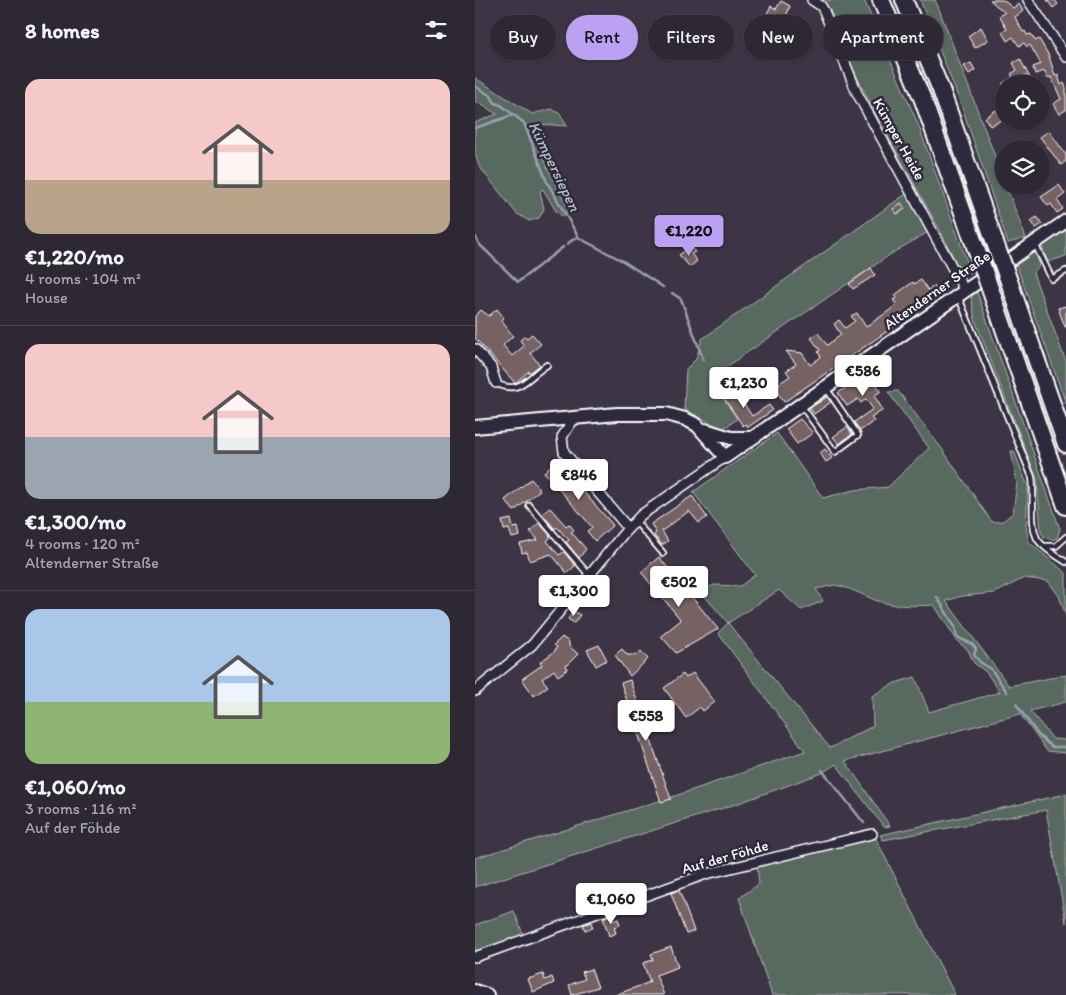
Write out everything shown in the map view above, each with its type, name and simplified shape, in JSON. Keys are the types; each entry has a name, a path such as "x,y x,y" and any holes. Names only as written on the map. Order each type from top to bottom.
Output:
{"highway":[{"path":"881,0 923,100 1066,506"},
{"path":"904,0 941,90 1066,444"}],"main road":[{"name":"Altenderner Straße","path":"725,456 1066,221"},
{"path":"475,426 575,417 666,414 685,419 703,430 731,438 752,438"},
{"path":"703,430 725,456"},
{"path":"475,990 487,995"}],"street":[{"name":"Kümper Heide","path":"813,0 824,11 857,93 961,293"},
{"path":"1028,0 1066,57"},
{"path":"475,349 491,367 496,383"},
{"path":"575,417 562,437 564,452 628,528"},
{"name":"Altenderner Straße","path":"475,691 532,645 635,521 725,456"},
{"name":"Auf der Föhde","path":"475,957 706,874 872,834"}],"lane":[{"path":"1035,243 1052,279 1066,272"},
{"path":"961,293 1032,478 1034,489 1034,532 1043,546 1066,562"},
{"path":"496,383 507,389 517,387 547,365"},
{"path":"800,404 835,452 858,435 825,387"},
{"path":"529,505 590,576"},
{"path":"635,521 663,553"},
{"path":"1043,546 1056,546 1066,537"}],"green space":[{"path":"819,0 864,0 871,15 826,15"},
{"path":"920,0 935,0 941,15 926,15"},
{"path":"943,20 995,156 995,195 1009,195 1026,238 1008,243 962,107 943,59"},
{"path":"849,60 890,60 918,124 971,273 960,271 940,230 878,119"},
{"path":"475,78 532,114 552,109 560,114 567,126 537,124 538,136 548,169 570,211 562,216 556,211 543,189 540,191 544,209 539,218 529,221 516,213 479,166 475,153 475,123 497,114 475,101"},
{"path":"906,194 930,231 894,252 710,378 737,419 723,429 684,409 686,369 696,359 702,339"},
{"path":"1066,228 1066,256 1048,262 1041,244"},
{"path":"1034,251 1040,265 1033,273 1066,362 1066,404 1016,264"},
{"path":"977,292 1060,529 1057,538 1052,540 1044,537 1041,532 1037,479 975,320 971,297"},
{"path":"898,391 942,449 992,522 1003,521 1013,513 1017,483 1011,451 1014,451 1028,487 1026,527 1029,542 1066,573 1066,616 1059,596 1048,581 1024,578 995,593 962,596 946,601 1009,686 1066,675 1066,702 1030,711 1053,739 1066,740 1066,753 1047,751 1020,714 845,761 890,826 884,827 836,764 822,773 739,803 475,887 475,858 678,795 805,751 718,633 728,623 700,591 714,585 740,586 755,575 693,492 777,433 823,498 854,490 888,487 929,448 888,392","holes":["835,585 851,589 889,604 934,605 958,642 968,650 974,663 986,672 1000,692 929,712 915,677 895,683 872,696 873,726 830,748 728,623 779,590 801,610 823,601 816,589"]},
{"path":"1066,794 1066,923 1046,810 883,840 880,835"},
{"path":"875,837 955,995 772,995 739,898 759,884 757,865"},
{"path":"514,911 523,934 475,952 475,925"}],"building":[{"path":"990,0 1003,0 1013,8 1019,4 1023,11 1015,17 1023,32 1025,31 1027,35 1031,34 1035,41 1039,39 1049,56 1055,76 1058,75 1061,85 1064,83 1066,88 1066,110 1059,114 1053,104 1061,99 1050,75 1046,75 1045,71 1035,74 1033,67 1041,64 1030,45 1027,47 1024,43 1019,46 1013,37 1007,41 1002,32 1007,29 999,16 1005,13"},
{"path":"1047,0 1055,0 1058,4 1053,8"},
{"path":"781,1 790,6 787,15 766,15 771,6 776,9"},
{"path":"981,27 988,40 975,48 968,36"},
{"path":"1020,59 1028,75 1012,75 1017,70 1013,63"},
{"path":"971,63 975,70 969,74 964,66"},
{"path":"995,111 995,124 990,126 985,118"},
{"path":"1049,131 1066,155 1066,161 1061,165 1050,150 1050,140 1042,140 1040,137"},
{"path":"1059,185 1065,194 1057,200 1063,209 1057,213 1051,204 1048,206 1041,197 1050,195 1050,191"},
{"path":"901,203 905,209 897,214 893,209"},
{"path":"1037,217 1042,224 1036,228 1031,221"},
{"path":"690,246 695,252 691,254 697,261 690,267 679,255"},
{"path":"871,268 875,275 853,289 849,284"},
{"path":"921,280 928,290 934,286 940,295 784,402 774,387 790,376 786,371 796,364 786,351 802,353 810,365 821,357 818,352 820,350 811,338 818,333 827,345 841,335 834,324 839,320 845,328 855,321 851,316 857,313 866,327 897,305 893,300 897,298 895,295 913,282 914,284"},
{"path":"1066,306 1066,327 1065,327 1058,308"},
{"path":"497,309 504,318 501,320 513,336 503,345 512,356 524,346 520,340 525,336 527,338 532,334 541,344 530,353 540,365 530,373 529,371 515,383 475,338 475,316 481,310 489,316"},
{"path":"866,370 881,391 874,396 883,410 871,418 874,421 860,431 854,422 873,409 866,399 861,403 858,399 847,406 838,393 854,382 852,380"},
{"path":"739,388 748,401 744,404 752,416 769,405 773,410 748,427 746,424 743,426 724,398"},
{"path":"827,397 831,402 814,414 810,408"},
{"path":"800,419 813,433 797,444 786,429"},
{"path":"847,427 852,434 839,444 833,437"},
{"path":"825,449 832,458 826,462 820,453"},
{"path":"556,461 613,525 595,541 587,531 592,527 544,472"},
{"path":"531,479 540,490 514,511 505,500"},
{"path":"692,496 707,517 699,523 689,511 662,531 668,541 662,545 654,535 656,533 651,524"},
{"path":"550,508 566,526 569,524 574,530 571,532 586,549 579,558 566,542 569,540 557,527 555,529 542,514"},
{"path":"511,519 513,528 518,527 520,536 512,538 509,529 504,530 502,521"},
{"path":"539,523 549,534 550,538 547,541 559,555 564,552 575,566 567,573 551,554 530,561 527,552 522,553 520,544 538,540 530,531"},
{"path":"659,557 718,629 676,653 661,636 681,620 641,572"},
{"path":"600,579 611,588 601,599 591,590"},
{"path":"558,580 568,588 556,604 550,597 554,591 551,589"},
{"path":"574,611 580,615 574,623 568,619"},
{"path":"562,637 569,642 569,646 578,654 566,666 568,669 558,676 554,670 542,679 548,686 534,696 522,679 542,665 540,662 554,652 557,647 554,645"},
{"path":"599,645 607,660 596,666 587,650"},
{"path":"622,649 627,655 637,655 641,651 648,659 630,676 615,655"},
{"path":"693,673 715,702 703,711 700,707 686,718 664,688 683,674 686,678"},
{"path":"630,680 671,799 661,802 621,683"},
{"path":"679,890 694,931 686,934 671,893"},
{"path":"610,915 612,921 618,919 620,925 614,927 616,933 609,936 603,918"},
{"path":"591,922 593,928 585,930 583,925"},
{"path":"671,947 678,967 656,975 664,995 615,995 650,982 643,963 653,960 651,954"},
{"path":"591,969 598,987 572,995 569,985 585,979 582,972"},
{"path":"543,974 545,980 552,977 554,983 533,992 528,979"}],"waterway":[{"name":"Kümpersiepen","path":"475,86 491,96 495,103 501,105 524,123 547,182 579,238 623,261 663,287"},
{"path":"475,128 513,115"},
{"path":"475,236 479,244 518,282 563,247"},
{"path":"567,244 578,236"},
{"name":"Kümpersiepen","path":"672,293 681,299 703,359"},
{"name":"Kümpersiepen","path":"937,597 955,627 957,637 972,644 976,649 974,655 980,662 991,669 1007,692"},
{"name":"Kümpersiepen","path":"1016,704 1039,736 1052,747 1066,747"},
{"path":"822,770 864,823"}]}
